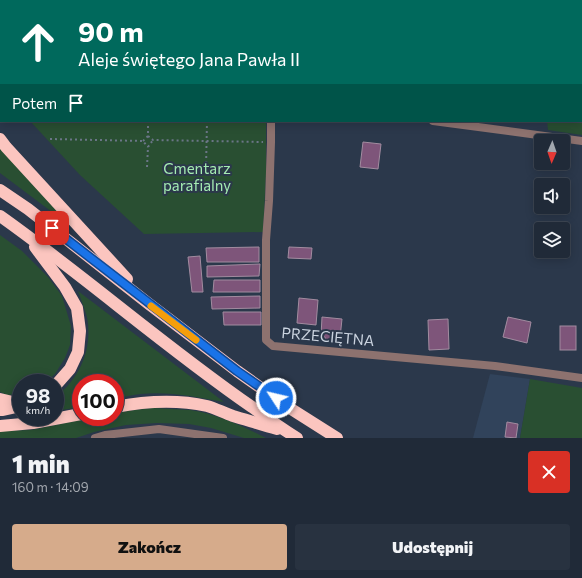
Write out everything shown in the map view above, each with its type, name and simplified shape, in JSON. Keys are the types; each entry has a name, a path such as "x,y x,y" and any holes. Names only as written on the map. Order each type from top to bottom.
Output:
{"highway":[{"path":"0,139 149,304"},
{"path":"0,190 28,209 237,371 288,407 337,438"},
{"path":"0,216 25,233 225,389 292,435"},
{"path":"25,233 65,287 77,308 80,331 78,352 70,369 64,376"},
{"path":"0,399 12,402"},
{"path":"124,405 150,401 173,401 208,406 233,416 292,435"},
{"path":"0,410 12,408"},
{"path":"0,426 33,423 72,416"}],"street":[{"name":"PRZECIĘTNA","path":"271,122 269,201 266,240 266,340 273,346 495,366 582,378"},
{"path":"440,122 582,141"},
{"path":"94,438 106,434 158,429 223,438"}],"path":[{"path":"50,139 143,141 148,136 148,122"},
{"path":"206,122 206,168"},
{"path":"148,136 153,140 267,142"},
{"path":"147,167 148,147 153,140"},
{"path":"143,141 148,147"}],"shaded area":[{"path":"490,374 530,379 520,438 473,438"}],"green space":[{"name":"Cmentarz parafialny","path":"31,122 266,122 266,173 263,232 144,234 80,175"},
{"path":"547,122 582,122 582,135 548,130"},
{"path":"0,148 24,175 72,227 0,173"},
{"path":"0,235 22,251 48,277 62,296 71,326 70,345 65,358 55,374 12,374 12,395 7,395 0,392"},
{"path":"78,291 224,402 161,393 124,397 124,374 76,374 85,356 87,346 88,321"},
{"path":"530,379 582,388 582,438 520,438"},
{"path":"72,380 72,408 64,410 64,390"},
{"path":"153,408 190,410 210,414 239,425 266,438 244,438 211,428 189,424 157,423 124,425 124,412"},
{"path":"72,422 72,426 121,426 94,432 76,438 0,438 0,431 31,430 51,426 64,426 64,423"}],"building":[{"path":"363,142 381,144 378,169 360,167"},
{"path":"259,247 259,262 207,262 206,248"},
{"path":"289,247 312,248 311,259 288,258"},
{"path":"200,256 203,292 192,292 188,257"},
{"path":"260,264 259,276 207,277 207,266"},
{"path":"214,280 260,280 260,292 213,292"},
{"path":"260,296 260,308 212,309 211,297"},
{"path":"299,298 318,300 316,325 297,323"},
{"path":"223,312 261,312 261,325 224,325"},
{"path":"322,317 342,319 340,338 333,338 333,342 325,341 325,337 321,336"},
{"path":"508,317 531,322 527,343 503,337"},
{"path":"448,319 449,349 429,350 428,320"},
{"path":"560,326 576,326 576,350 560,350"},
{"path":"507,422 518,424 516,438 505,437"}],"slow traffic":[{"path":"151,306 196,340"}],"route":[{"path":"52,228 237,371 276,398"}]}
